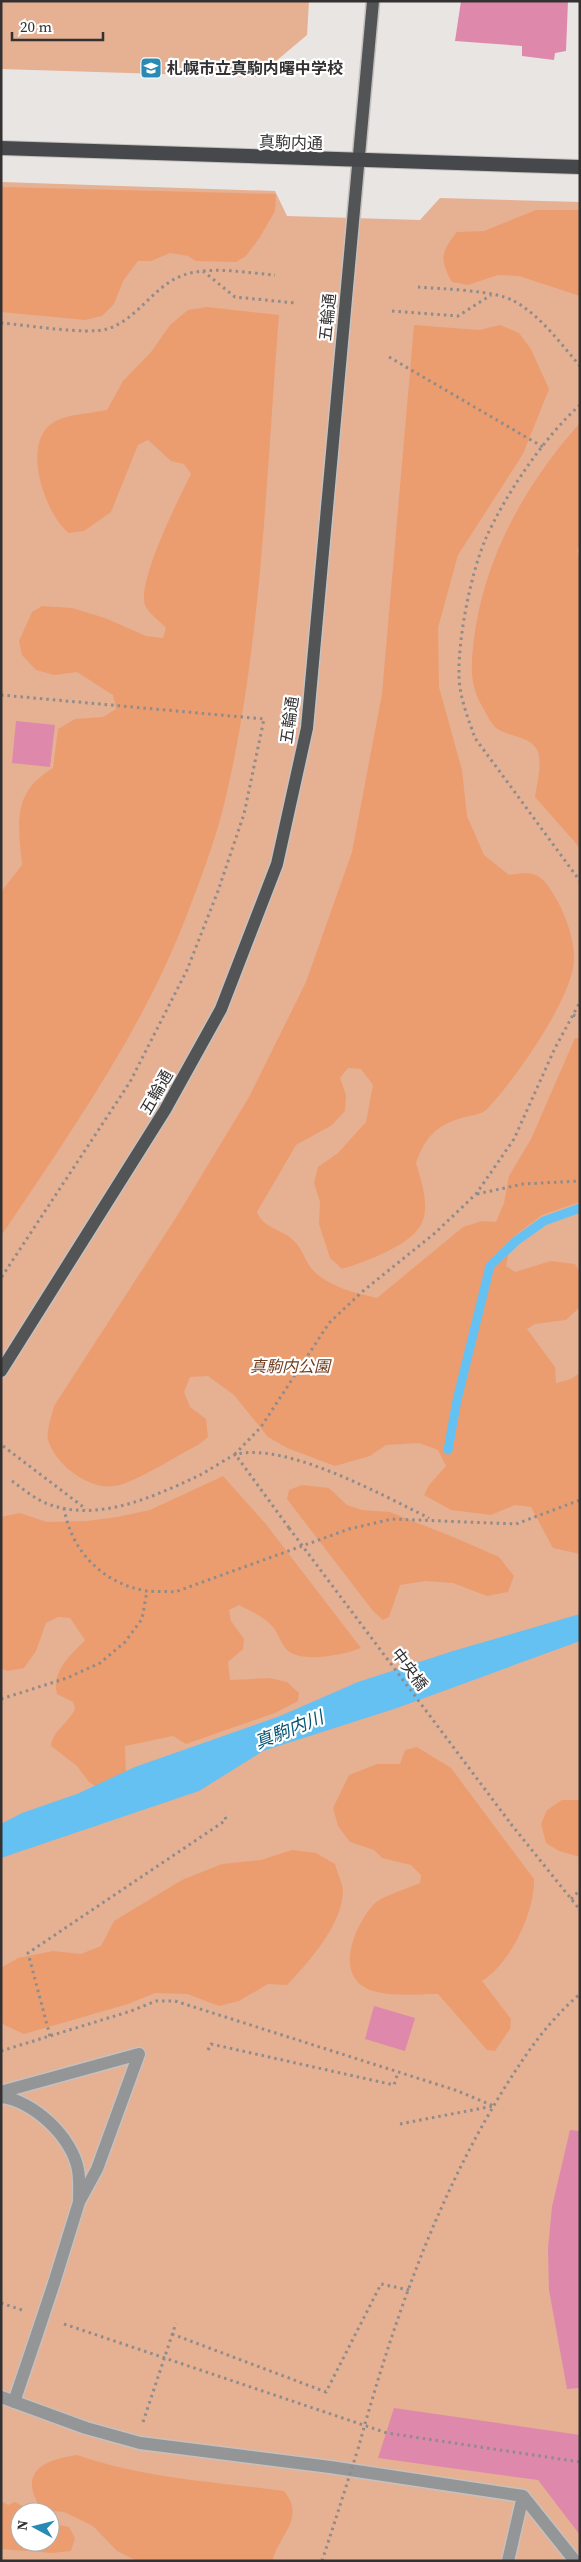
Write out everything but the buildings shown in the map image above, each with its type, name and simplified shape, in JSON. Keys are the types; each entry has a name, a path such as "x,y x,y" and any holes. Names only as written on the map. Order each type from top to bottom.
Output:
{"highway":[{"name":"真駒内通","path":"1,148 580,167"}],"main road":[{"name":"五輪通","path":"1,1371 165,1110 221,1009 277,864 307,728 373,1"}],"lane":[{"path":"1,2092 139,2054 97,2169 79,2202 14,2402"},
{"path":"1,2096 12,2098 28,2105 43,2115 71,2150 78,2170 79,2202"},
{"path":"1,2397 86,2428 140,2443 523,2496 575,2561"},
{"path":"508,2561 523,2496"}],"path":[{"path":"202,271 235,297 295,303"},
{"path":"1,323 88,330 106,329 123,322 180,276 202,271 275,275"},
{"path":"418,287 492,294 513,300 542,322 580,366"},
{"path":"392,311 458,316 492,294"},
{"path":"388,357 543,447"},
{"path":"580,405 566,417 543,447 505,502 486,539 472,583 463,628 458,676 465,712 475,738 580,881"},
{"path":"1,695 264,720 244,814 218,891 187,970 130,1082 1,1278"},
{"path":"12,1481 46,1504 64,1508 87,1509 115,1507 151,1498 220,1465 236,1454 261,1427 329,1323 363,1291 436,1233 476,1194 514,1139 555,1048 580,1002"},
{"path":"573,1015 580,1018"},
{"path":"476,1194 522,1184 580,1181"},
{"path":"3,1446 87,1509"},
{"path":"236,1454 273,1454 292,1458 371,1490 432,1520"},
{"name":"中央橋","path":"236,1454 289,1528 511,1824 580,1910"},
{"path":"64,1508 67,1527 82,1555 106,1574 147,1591 175,1592 358,1527 392,1519 516,1524 580,1500"},
{"path":"1,1699 67,1678 100,1662 125,1642 142,1619 147,1591"},
{"path":"50,2036 28,1953 226,1820 224,1813"},
{"path":"572,1899 580,1890"},
{"path":"322,2561 409,2290 452,2180 527,2052 558,2012 580,1994"},
{"path":"1,2051 131,2011 156,2001 175,2002 455,2090 494,2106"},
{"path":"208,2050 211,2044 394,2085 398,2072"},
{"path":"400,2124 494,2106"},
{"path":"172,2334 326,2392 381,2284 409,2290"},
{"path":"1,2303 28,2312"},
{"path":"56,2321 387,2432 580,2462"},
{"path":"142,2425 176,2323"}],"green space":[{"name":"札幌市立真駒内曙中学校","path":"1,1 309,1 307,35 257,77 1,69"},
{"name":"真駒内公園","path":"1,182 275,191 287,216 420,220 440,198 580,202 580,2561 1,2561"},
{"path":"1,187 276,194 275,211 246,256 236,262 196,261 188,256 170,253 151,261 138,261 123,281 114,304 102,316 85,320 1,312"},
{"path":"536,210 580,210 580,296 519,276 498,275 468,285 452,282 445,267 444,256 448,245 457,232 484,231"},
{"path":"207,307 279,315 255,623 237,745 224,805 203,873 170,955 150,998 128,1039 79,1119 1,1236 1,892 22,865 19,822 24,798 30,787 53,768 58,729 75,719 103,717 116,709 113,695 77,672 54,675 36,670 22,655 19,641 32,612 42,606 72,608 105,618 146,636 163,638 166,628 145,605 144,593 160,540 191,474 184,464 171,461 148,440 138,445 111,512 84,531 69,533 51,510 44,493 39,476 37,458 39,442 46,429 58,420 107,410 123,381 151,352 170,325 188,310"},
{"path":"414,325 479,330 500,325 519,333 531,349 549,389 523,454 458,555 438,628 439,687 462,770 467,816 484,855 509,875 533,874 548,885 557,900 571,935 574,950 572,974 554,1015 526,1060 498,1097 486,1110 476,1115 455,1120 439,1128 428,1139 416,1163 424,1192 425,1213 418,1229 400,1245 363,1262 342,1269 330,1258 319,1224 320,1202 314,1183 318,1167 338,1153 366,1122 373,1085 361,1069 348,1068 340,1078 346,1095 345,1111 332,1125 296,1145 257,1212 260,1218 269,1226 285,1234 295,1242 311,1268 325,1280 350,1291 377,1298 463,1227 482,1221 496,1222 504,1203 509,1176 531,1139 575,1038 580,1038 580,1202 542,1215 512,1238 506,1266 515,1272 551,1261 575,1264 580,1273 580,1307 566,1320 535,1324 527,1329 555,1367 556,1383 571,1379 580,1373 580,1554 553,1548 531,1507 515,1505 491,1515 451,1510 424,1495 429,1485 446,1466 438,1450 419,1443 386,1445 370,1456 335,1466 287,1448 268,1437 234,1395 208,1376 190,1377 184,1392 190,1407 206,1419 208,1437 198,1445 161,1466 123,1484 101,1486 78,1476 59,1460 48,1440 48,1428 54,1406 177,1216 249,1097 306,982 352,852 382,694"},
{"path":"580,423 580,546 577,550 580,559 580,848 535,797 540,763 535,747 526,740 496,728 486,714 475,690 472,665 479,609 487,580 510,523 542,471"},
{"path":"223,1476 265,1523 361,1648 322,1657 292,1654 286,1649 274,1628 261,1617 239,1605 229,1610 231,1621 244,1639 243,1649 228,1662 230,1680 269,1678 287,1682 299,1693 298,1701 275,1713 186,1744 173,1736 125,1746 126,1776 98,1788 89,1782 77,1766 51,1746 52,1740 75,1709 73,1702 57,1694 56,1686 57,1678 64,1664 85,1640 70,1618 58,1617 46,1623 36,1651 24,1668 7,1671 1,1668 1,1517 20,1513 47,1522 87,1521 117,1517 150,1510"},
{"path":"302,1485 329,1488 347,1505 362,1510 390,1512 499,1557 514,1576 508,1592 487,1596 453,1583 425,1581 400,1585 389,1617 383,1620 373,1611 287,1499 289,1490"},
{"path":"417,1747 451,1768 534,1879 530,1906 519,1936 502,1963 482,1981 511,2019 510,2029 495,2051 487,2050 438,1994 397,1995 373,1991 360,1984 353,1975 350,1964 354,1938 374,1904 389,1895 420,1883 421,1875 411,1865 382,1858 374,1850 350,1842 338,1826 333,1808 349,1775 377,1764 400,1764 405,1750"},
{"path":"562,1800 580,1800 580,1857 559,1851 546,1843 541,1824 547,1810"},
{"path":"292,1850 316,1853 335,1864 343,1890 337,1916 331,1929 314,1954 287,1985 268,1984 239,2001 219,2006 187,1994 155,1993 128,2004 24,2034 4,2025 1,2020 1,1968 18,1958 53,1951 81,1954 101,1946 114,1921 182,1880 222,1864 261,1860"},
{"path":"77,2455 102,2463 153,2474 284,2491 293,2509 292,2517 272,2561 137,2561 117,2551 93,2526 60,2512 60,2502 38,2502 32,2486 37,2470 53,2460"},
{"path":"1,2501 10,2504 10,2550 1,2549"},
{"path":"60,2525 69,2527 75,2538 71,2551 53,2553 40,2552 60,2552"}],"water":[{"name":"真駒内川","path":"580,1614 580,1641 397,1708 263,1751 199,1791 1,1858 1,1824 22,1813 77,1794 135,1767 280,1716 358,1682 453,1651"}],"waterway":[{"path":"448,1450 457,1400 490,1266 516,1241 544,1221 580,1208"}],"place":[{"name":"札幌市立真駒内曙中学校","path":"151,68"}]}
